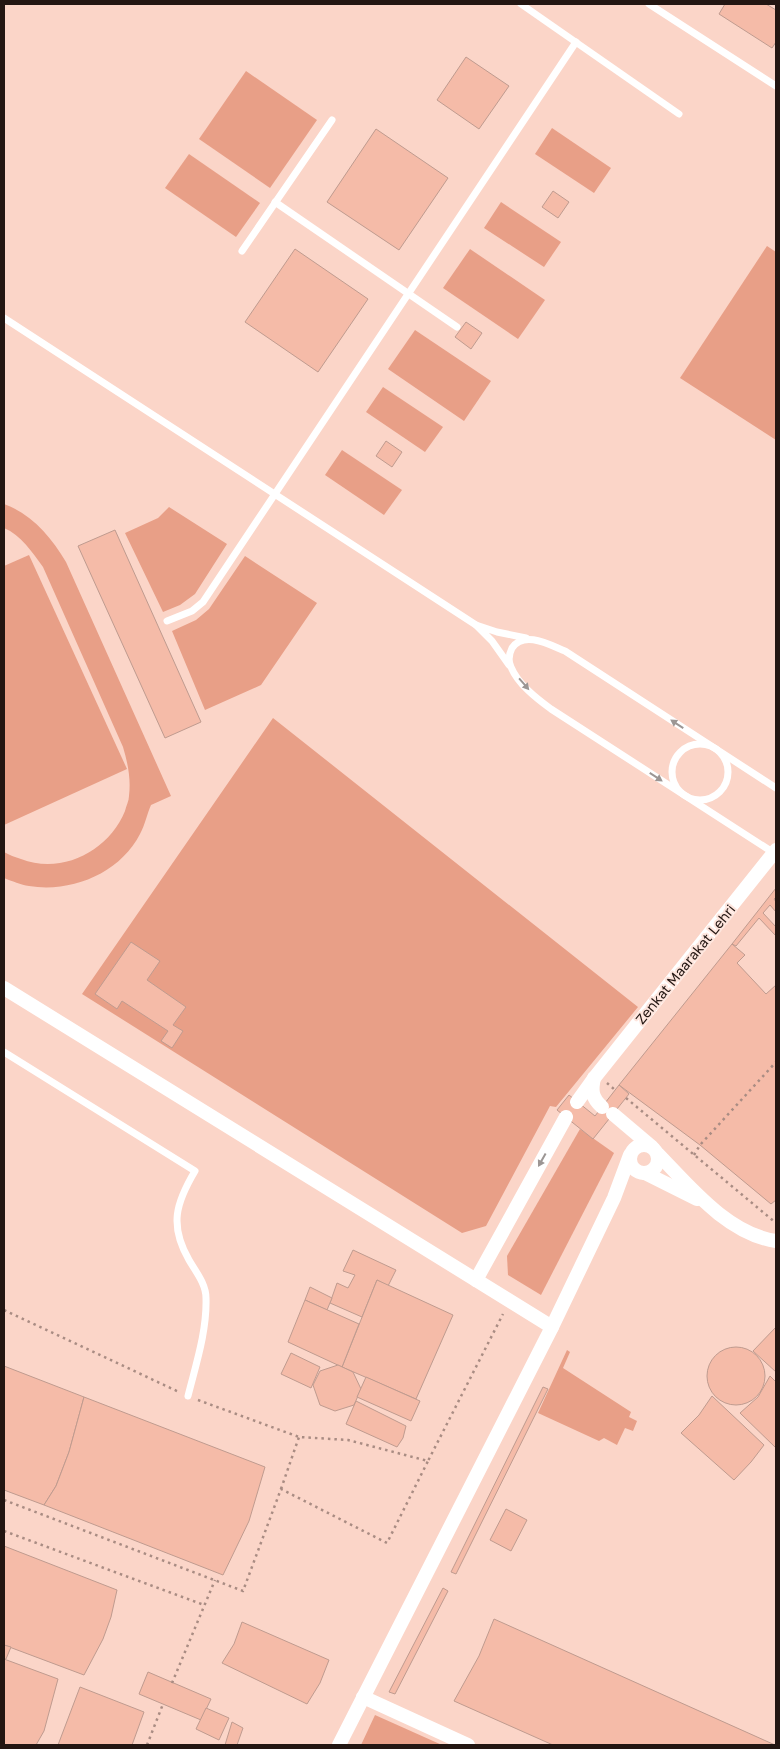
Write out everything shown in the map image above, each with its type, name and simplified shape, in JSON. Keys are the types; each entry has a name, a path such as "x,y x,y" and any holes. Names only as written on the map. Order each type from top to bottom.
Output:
{"street":[{"name":"Zenkat Maarakat Lehri","path":"578,1102 594,1077 775,852"},
{"path":"4,988 552,1327"},
{"path":"594,1077 592,1090 596,1101 655,1150 707,1204"},
{"path":"476,1280 566,1117"},
{"path":"339,1745 552,1327 614,1198 630,1155 635,1147 639,1145 648,1145 655,1150"},
{"path":"614,1198 643,1173 656,1166 655,1150"},
{"path":"630,1155 630,1164 633,1168 707,1204 739,1227 754,1235 776,1241"},
{"path":"363,1697 468,1745"}],"lane":[{"path":"521,4 679,114"},
{"path":"649,4 776,86"},
{"path":"167,621 192,611 203,602 576,42"},
{"path":"242,251 332,120"},
{"path":"275,202 457,327"},
{"path":"4,318 476,625 492,641 526,688 551,710 775,852"},
{"path":"476,625 497,632 534,640 565,651 776,788"},
{"path":"511,668 509,662 512,649 521,640 534,640"},
{"path":"696,744 715,748 726,762 728,770 724,787 718,794 701,800 685,795 678,789 673,780 672,770 674,761 679,753 687,747 696,744"},
{"path":"4,1052 195,1170 182,1193 176,1216 180,1239 188,1258 200,1278 206,1296 202,1342 188,1396"}],"path":[{"path":"694,1155 700,1145 776,1062"},
{"path":"626,1098 776,1223"},
{"path":"281,1489 387,1543 510,1302"},
{"path":"4,1310 188,1396 299,1437 348,1440 428,1461"},
{"path":"4,1500 243,1591 299,1437"},
{"path":"4,1531 204,1605"},
{"path":"172,1683 215,1580"},
{"path":"147,1745 163,1704"}],"shaded area":[{"path":"246,71 317,120 270,188 199,139"},
{"path":"552,128 611,168 594,193 535,154"},
{"path":"189,154 260,203 236,237 165,188"},
{"path":"501,202 561,242 544,267 484,228"},
{"path":"767,246 776,252 776,440 680,378"},
{"path":"470,249 545,300 518,339 443,288"},
{"path":"415,330 491,381 464,421 388,369"},
{"path":"383,387 443,427 425,452 366,412"},
{"path":"342,450 402,490 384,515 325,475"},
{"path":"4,504 14,508 40,527 66,562 171,796 151,805 140,834 120,860 93,877 78,883 62,886 29,886 4,878 4,852 37,863 52,864 82,856 96,848 108,838 118,825 125,811 129,798 129,772 123,747 43,567 21,539 4,528"},
{"path":"169,507 227,544 195,594 180,605 163,612 125,533 158,518"},
{"path":"29,555 127,769 4,825 4,566"},
{"path":"245,556 317,603 261,685 205,710 172,631 196,620 209,609"},
{"path":"273,718 638,1007 556,1107 550,1106 486,1226 462,1233 82,994"},
{"path":"580,1129 614,1153 541,1295 508,1275 507,1256"},
{"path":"567,1350 570,1352 563,1368 631,1412 629,1417 637,1421 633,1431 625,1428 617,1445 604,1438 599,1441 538,1413"},
{"path":"375,1715 442,1745 361,1745"}],"building":[{"path":"725,4 766,4 776,10 776,42 772,48 719,14"},
{"path":"466,57 509,86 479,129 437,100"},
{"path":"376,129 448,178 399,250 327,202"},
{"path":"553,191 569,202 558,218 542,207"},
{"path":"295,249 368,299 318,372 245,322"},
{"path":"466,322 482,333 471,349 455,337"},
{"path":"386,441 402,452 392,467 376,456"},
{"path":"115,530 201,722 165,738 78,546"},
{"path":"776,888 776,897 774,899 776,902 776,912 770,905 763,913 776,927 776,936 759,918 736,946 732,944"},
{"path":"131,942 160,961 147,980 186,1007 173,1025 183,1031 172,1048 161,1041 168,1031 122,1001 117,1009 95,994"},
{"path":"732,944 745,955 737,963 766,994 776,985 776,1200 771,1204 700,1145 619,1085"},
{"path":"619,1085 629,1094 593,1139 557,1110 569,1095 595,1116"},
{"path":"353,1250 396,1270 388,1286 377,1280 362,1317 330,1303 337,1283 348,1288 355,1275 343,1271"},
{"path":"377,1280 453,1315 416,1399 342,1367"},
{"path":"310,1287 332,1298 327,1310 305,1300"},
{"path":"305,1300 359,1324 342,1367 288,1342"},
{"path":"776,1327 776,1372 753,1351"},
{"path":"736,1347 747,1349 760,1360 765,1376 763,1387 752,1400 736,1405 725,1403 712,1392 707,1376 709,1365 720,1352"},
{"path":"291,1353 320,1367 311,1388 281,1374"},
{"path":"338,1365 353,1372 361,1389 354,1405 335,1411 320,1405 313,1385 320,1371"},
{"path":"4,1366 84,1397 69,1452 56,1486 44,1505 4,1490"},
{"path":"770,1376 776,1382 776,1448 740,1413 758,1397"},
{"path":"366,1377 420,1401 411,1421 357,1397"},
{"path":"543,1387 548,1389 456,1574 451,1572"},
{"path":"712,1396 764,1445 734,1480 681,1433 699,1415"},
{"path":"84,1397 265,1467 249,1521 223,1575 44,1505 56,1486 69,1452"},
{"path":"356,1401 406,1426 403,1438 397,1447 346,1424"},
{"path":"506,1509 527,1520 511,1551 490,1540"},
{"path":"4,1546 117,1590 111,1617 103,1639 84,1675 4,1645"},
{"path":"443,1588 448,1591 395,1694 389,1692"},
{"path":"494,1619 775,1745 553,1745 454,1701 479,1656"},
{"path":"242,1622 329,1660 320,1683 307,1704 222,1663 234,1644"},
{"path":"4,1645 11,1647 6,1659 4,1659"},
{"path":"4,1659 58,1679 44,1731 36,1745 4,1745"},
{"path":"148,1672 211,1699 201,1720 139,1694"},
{"path":"80,1687 144,1712 132,1745 58,1745"},
{"path":"206,1708 229,1718 219,1740 196,1729"},
{"path":"232,1722 243,1728 237,1745 225,1745"}]}
